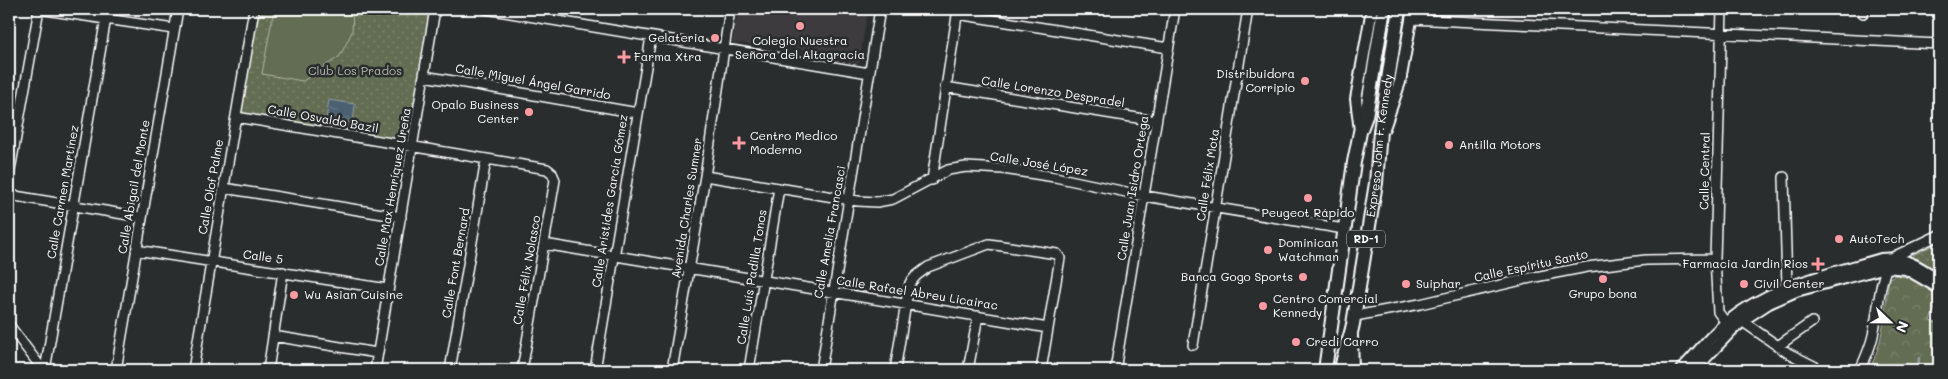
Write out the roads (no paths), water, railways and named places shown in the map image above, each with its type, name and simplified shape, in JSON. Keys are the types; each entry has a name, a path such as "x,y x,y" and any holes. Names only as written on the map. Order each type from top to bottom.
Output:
{"highway":[{"name":"Expreso John F. Kennedy","path":"1324,370 1360,132 1365,123 1384,9"},
{"name":"Expreso John F. Kennedy","path":"1341,370 1342,356 1351,335 1376,183 1378,143 1399,9"}],"main road":[{"name":"RD-1","path":"1360,132 1356,99 1372,9"},
{"path":"1378,143 1400,82 1412,14"},
{"path":"1681,370 1755,302 1787,286 1880,259 1906,269 1939,288"},
{"path":"1694,370 1728,327 1796,291 1888,262 1915,264 1939,280"},
{"name":"RD-1","path":"1351,335 1353,370"}],"street":[{"path":"9,176 39,9 174,29"},
{"name":"Calle Abigail del Monte","path":"116,370 178,9"},
{"name":"Calle Olof Palme","path":"193,370 254,9"},
{"name":"Calle Max Henríquez Ureña","path":"375,370 435,9"},
{"path":"486,9 508,11 869,73"},
{"name":"Avenida Charles Sumner","path":"672,370 705,176 730,9"},
{"name":"Calle Amelia Francasci","path":"820,370 880,9"},
{"name":"Calle Juan Isidro Ortega","path":"1115,370 1175,9"},
{"name":"Calle Félix Mota","path":"1193,345 1248,9"},
{"name":"Calle Central","path":"1722,9 1715,259 1718,312 1728,327"},
{"path":"932,180 957,11 1168,48"},
{"path":"1412,14 1721,34 1939,44"},
{"name":"Calle Carmen Martínez","path":"44,370 106,18"},
{"name":"Calle Arístides García Gómez","path":"595,370 651,37"},
{"name":"Calle Miguel Ángel Garrido","path":"424,76 638,113"},
{"name":"Calle Lorenzo Despradel","path":"945,87 1156,121"},
{"name":"Calle Osvaldo Bazil","path":"236,117 548,169 552,173"},
{"name":"Calle Font Bernard","path":"450,370 486,160"},
{"name":"Calle José López","path":"705,176 877,202 893,198 932,180 948,170 966,167 1003,169 1056,177 1145,196 1344,229"},
{"name":"Calle Félix Nolasco","path":"522,370 554,180 552,173"},
{"path":"1784,178 1787,286"},
{"path":"224,188 401,217"},
{"name":"Calle Luís Padilla Tonos","path":"749,370 779,188"},
{"path":"9,195 141,217"},
{"path":"1860,370 1867,356 1874,331 1888,262 1939,235"},
{"name":"Calle Rafael Abreu Licairac","path":"544,244 1048,328"},
{"path":"895,370 910,283 928,267 981,246 998,245 1056,254 1060,258 1041,370"},
{"name":"Calle 5","path":"136,250 388,290"},
{"name":"Calle Espíritu Santo","path":"1354,316 1420,304 1535,277 1597,265 1646,260 1715,259"},
{"path":"268,370 283,272"},
{"path":"968,370 978,316"},
{"path":"1742,321 1778,346 1822,370"},
{"path":"1778,346 1812,322"},
{"path":"9,325 44,370"},
{"path":"273,336 377,353"}],"water":[{"path":"329,100 355,104 353,123 326,119"}],"waterway":[{"path":"1918,370 1919,358"}],"place":[{"name":"Colegio Nuestra Señora del Altagracia","path":"800,26"},
{"name":"Gelateria","path":"715,38"},
{"name":"Farma Xtra","path":"624,57"},
{"name":"Distribuidora Corripio","path":"1305,81"},
{"name":"Opalo Business Center","path":"529,112"},
{"name":"Centro Medico Moderno","path":"739,143"},
{"name":"Antilla Motors","path":"1449,145"},
{"name":"Peugeot Rápido","path":"1308,198"},
{"name":"AutoTech","path":"1839,239"},
{"name":"Dominican Watchman","path":"1268,250"},
{"name":"Farmacia Jardin Rios","path":"1818,264"},
{"name":"Banca Gogo Sports","path":"1303,277"},
{"name":"Grupo bona","path":"1603,279"},
{"name":"Suiphar","path":"1406,284"},
{"name":"Civil Center","path":"1744,284"},
{"name":"Wu Asian Cuisine","path":"294,295"},
{"name":"Centro Comercial Kennedy","path":"1263,306"},
{"name":"Credi Carro","path":"1296,342"}],"park label":[{"name":"Club Los Prados","path":"355,71"}]}
